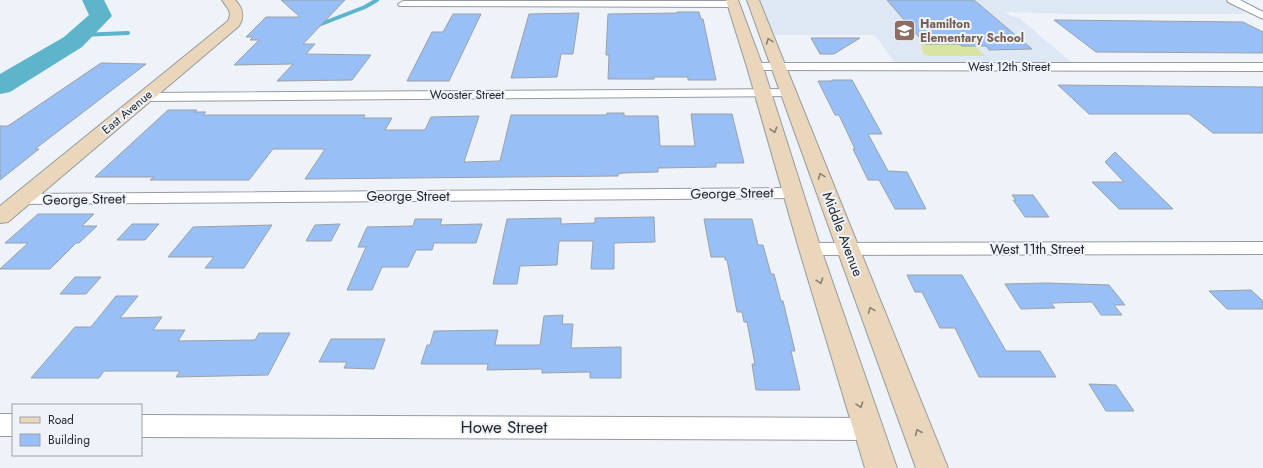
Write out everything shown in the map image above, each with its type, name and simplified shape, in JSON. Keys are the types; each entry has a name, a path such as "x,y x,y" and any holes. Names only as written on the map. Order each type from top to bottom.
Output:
{"main road":[{"name":"East Avenue","path":"0,217 234,23 237,16 235,7 228,0"},
{"path":"739,1 755,67 810,249 881,468"},
{"name":"Middle Avenue","path":"739,1 779,67 932,468"}],"street":[{"path":"1232,0 1263,16"},
{"path":"403,4 739,1"},
{"name":"West 12th Street","path":"755,67 1263,67"},
{"name":"Wooster Street","path":"145,97 789,93"},
{"name":"George Street","path":"21,200 794,193"},
{"name":"West 11th Street","path":"810,249 1263,248"},
{"path":"0,425 12,425"},
{"name":"Howe Street","path":"142,426 868,429"}],"shaded area":[{"name":"Hamilton Elementary School","path":"760,0 1224,0 1246,12 1241,14 1067,14 1005,12 1012,17 1018,17 1070,61 1084,64 891,65 894,62 875,35 775,35"}],"green space":[{"path":"958,43 962,46 975,46 985,56 929,56 923,54 921,44"}],"building":[{"path":"281,0 345,0 303,44 315,44 306,54 371,55 352,80 277,81 293,64 234,65 259,40 250,40 253,37 246,37 266,17 300,17"},
{"path":"887,0 974,0 1032,49 989,50 986,46 925,44"},
{"path":"699,12 701,19 703,19 716,80 688,80 688,77 608,79 609,55 606,55 608,14"},
{"path":"579,13 573,54 561,54 557,77 511,78 529,14"},
{"path":"453,14 481,14 449,81 407,81 432,32 443,32"},
{"path":"1054,20 1243,22 1263,32 1263,53 1096,52"},
{"path":"811,38 860,38 834,54 820,54"},
{"path":"101,63 146,64 35,149 39,149 0,180 0,126 8,126"},
{"path":"852,80 882,134 868,134 888,171 907,172 926,209 895,209 879,180 868,180 839,115 835,115 818,81"},
{"path":"1058,85 1263,87 1263,133 1213,133 1189,114 1089,114"},
{"path":"168,110 197,110 194,112 206,112 203,115 365,115 363,118 392,118 385,130 425,130 431,117 479,116 464,162 500,161 511,115 606,115 607,113 624,113 624,116 658,116 660,146 695,146 691,114 732,114 744,163 716,163 716,167 658,168 658,172 623,173 618,174 618,176 305,179 325,149 273,149 249,180 150,180 154,177 95,177"},
{"path":"1115,152 1173,209 1119,209 1092,182 1124,182 1105,162"},
{"path":"1012,195 1033,195 1049,217 1025,217 1013,200 1016,200"},
{"path":"38,214 94,214 82,226 97,226 79,243 76,243 50,269 0,269 28,243 5,243"},
{"path":"654,217 655,242 614,243 614,269 591,269 593,241 559,241 557,265 520,266 517,284 493,284 507,219 561,218 561,224 595,223 595,218"},
{"path":"415,219 442,219 440,225 482,224 476,243 434,243 432,250 416,250 408,267 382,267 372,290 347,290 366,247 358,247 367,227 413,226"},
{"path":"704,219 752,219 758,245 763,245 771,274 774,274 781,301 783,301 795,351 791,351 800,390 756,390 752,364 755,364 747,322 744,322 742,312 737,312 727,260 725,260 725,257 711,257"},
{"path":"132,224 159,224 145,240 117,240"},
{"path":"340,224 331,241 306,241 315,225"},
{"path":"272,225 244,268 205,268 214,257 168,257 193,227"},
{"path":"907,275 962,275 1006,351 1040,351 1056,377 979,377 955,328 940,328 922,292 915,292"},
{"path":"75,277 101,277 86,294 60,294"},
{"path":"1046,283 1109,285 1125,305 1114,305 1122,315 1101,315 1092,302 1051,303 1055,308 1021,309 1005,284"},
{"path":"1251,290 1263,301 1263,309 1227,309 1209,291"},
{"path":"116,296 138,296 120,318 162,317 153,330 185,330 178,341 255,340 259,333 290,333 268,375 176,377 180,371 104,371 99,378 31,378 75,327 91,327"},
{"path":"563,315 562,324 573,324 571,348 621,347 621,378 590,378 590,372 542,373 542,369 487,370 488,364 421,364 427,345 430,345 434,331 498,330 495,345 540,345 544,316"},
{"path":"331,339 385,339 374,369 344,368 347,362 319,362"},
{"path":"1089,384 1116,385 1134,411 1106,411"}],"waterway":[{"path":"0,86 73,42 101,16 93,0"},
{"path":"316,26 365,7 377,0"},
{"path":"80,35 128,33"}],"place":[{"name":"Hamilton Elementary School","path":"904,31"}]}
